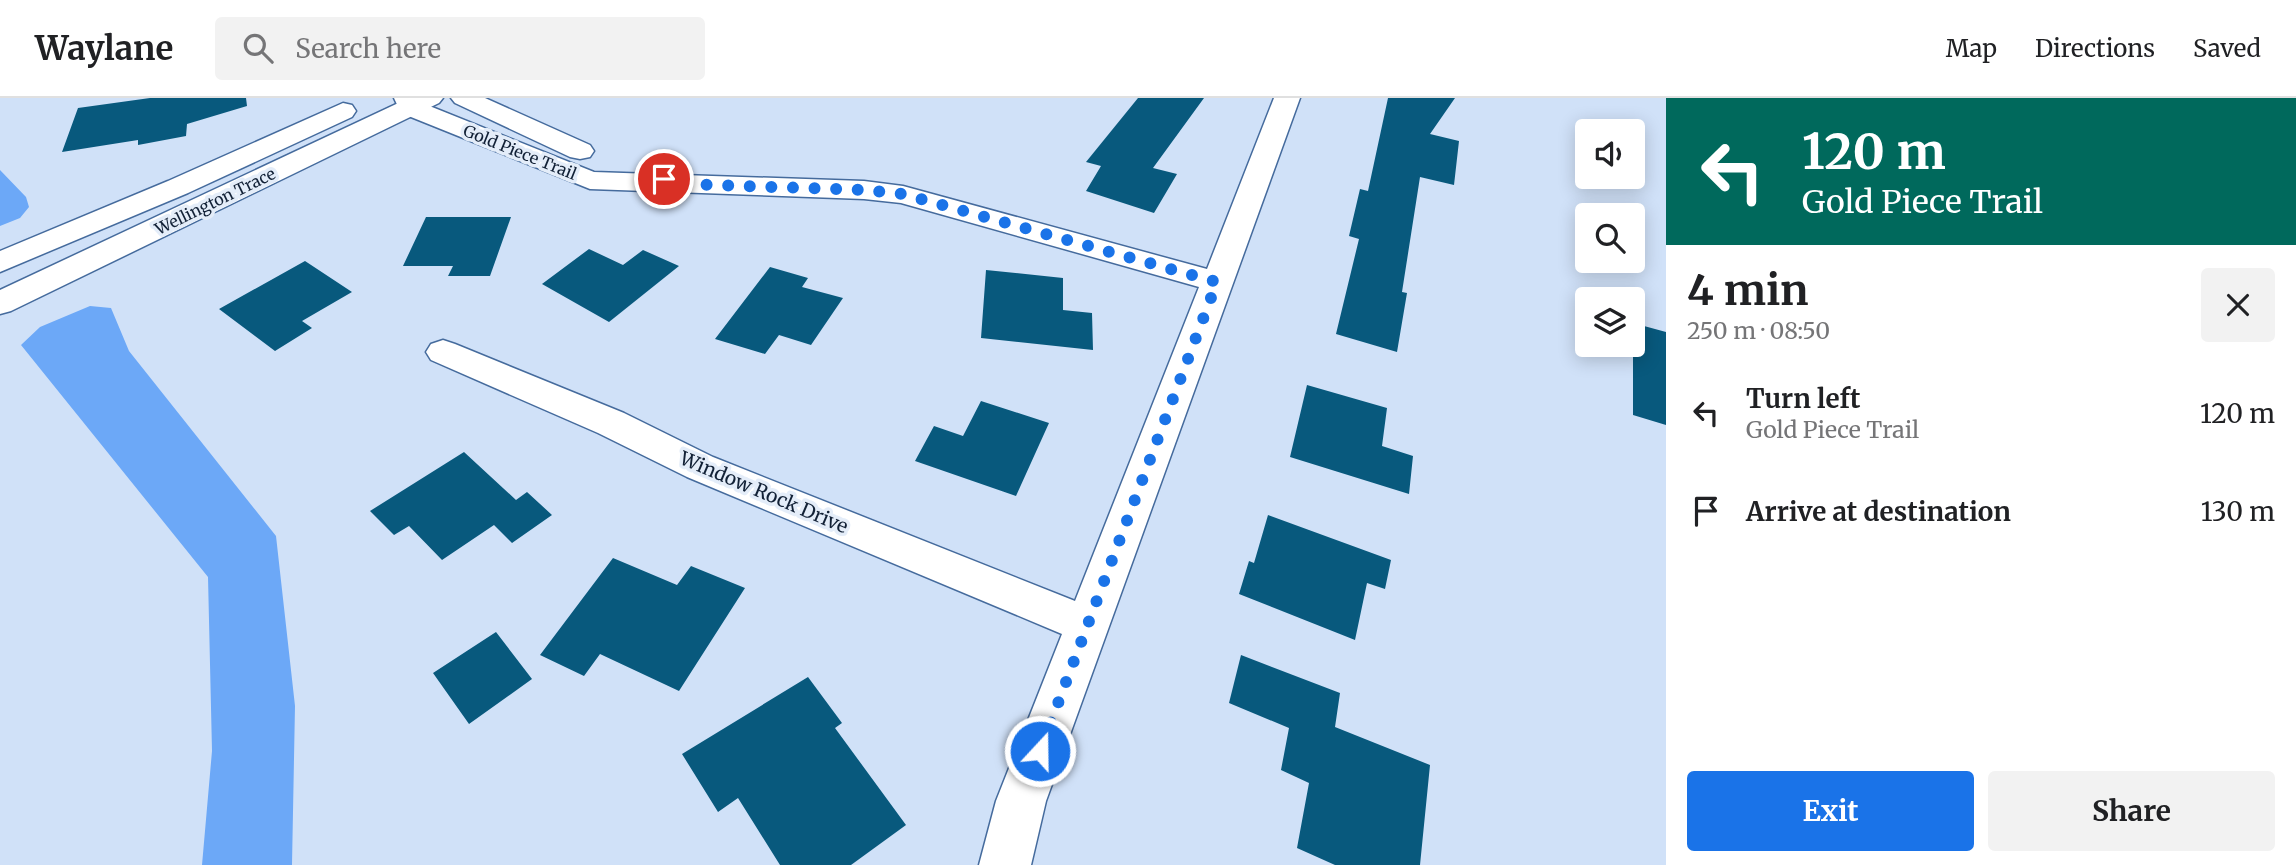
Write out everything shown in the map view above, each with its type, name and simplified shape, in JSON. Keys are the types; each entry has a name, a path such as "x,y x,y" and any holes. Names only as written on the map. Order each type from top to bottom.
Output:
{"street":[{"name":"Wellington Trace","path":"0,262 178,187 370,98"},
{"name":"Gold Piece Trail","path":"464,98 601,161 685,184"},
{"path":"1005,865 1021,801 1287,98"},
{"name":"Wellington Trace","path":"0,303 416,101"},
{"name":"Gold Piece Trail","path":"416,101 590,180 864,190 903,194 1217,282"},
{"name":"Window Rock Drive","path":"443,352 611,423 700,467 1087,625"}],"water":[{"path":"0,170 26,197 29,207 20,218 0,226"},
{"path":"90,306 111,308 129,351 276,536 295,706 292,865 202,865 212,751 208,577 21,345 40,327"}],"building":[{"path":"150,98 246,98 247,106 187,124 186,136 138,145 138,140 62,152 78,108"},
{"path":"1138,98 1204,98 1153,168 1177,174 1154,213 1086,191 1101,166 1086,162"},
{"path":"1388,98 1455,98 1430,134 1459,141 1454,185 1420,177 1402,292 1407,293 1397,352 1336,334 1359,239 1349,236 1360,189 1368,191"},
{"path":"426,217 511,217 490,276 448,276 453,266 403,266"},
{"path":"589,249 623,265 643,250 679,266 609,322 542,284"},
{"path":"305,261 352,292 302,321 312,328 275,351 219,309"},
{"path":"770,267 808,278 802,287 843,298 811,345 779,335 765,354 715,339"},
{"path":"986,270 1063,278 1063,310 1092,313 1093,350 981,338"},
{"path":"1645,326 1666,332 1666,425 1633,415 1633,357 1645,357"},
{"path":"1307,385 1387,408 1382,446 1413,456 1409,494 1290,457"},
{"path":"981,401 1049,423 1016,496 915,461 934,426 963,436"},
{"path":"464,452 516,500 527,492 552,515 512,543 494,525 442,560 409,526 394,535 370,511"},
{"path":"1268,515 1391,560 1385,589 1367,583 1355,640 1239,594 1249,561 1254,563"},
{"path":"613,558 677,585 691,566 745,588 679,691 600,654 584,676 540,655"},
{"path":"496,632 532,679 469,724 433,673"},
{"path":"1241,655 1340,693 1335,727 1430,765 1420,865 1335,865 1297,848 1309,783 1281,770 1289,728 1229,703"},
{"path":"808,677 842,723 835,728 906,825 851,865 780,865 738,798 718,812 682,754"}],"route":[{"path":"664,179 685,184 864,190 903,194 1217,282 1040,751"}]}
